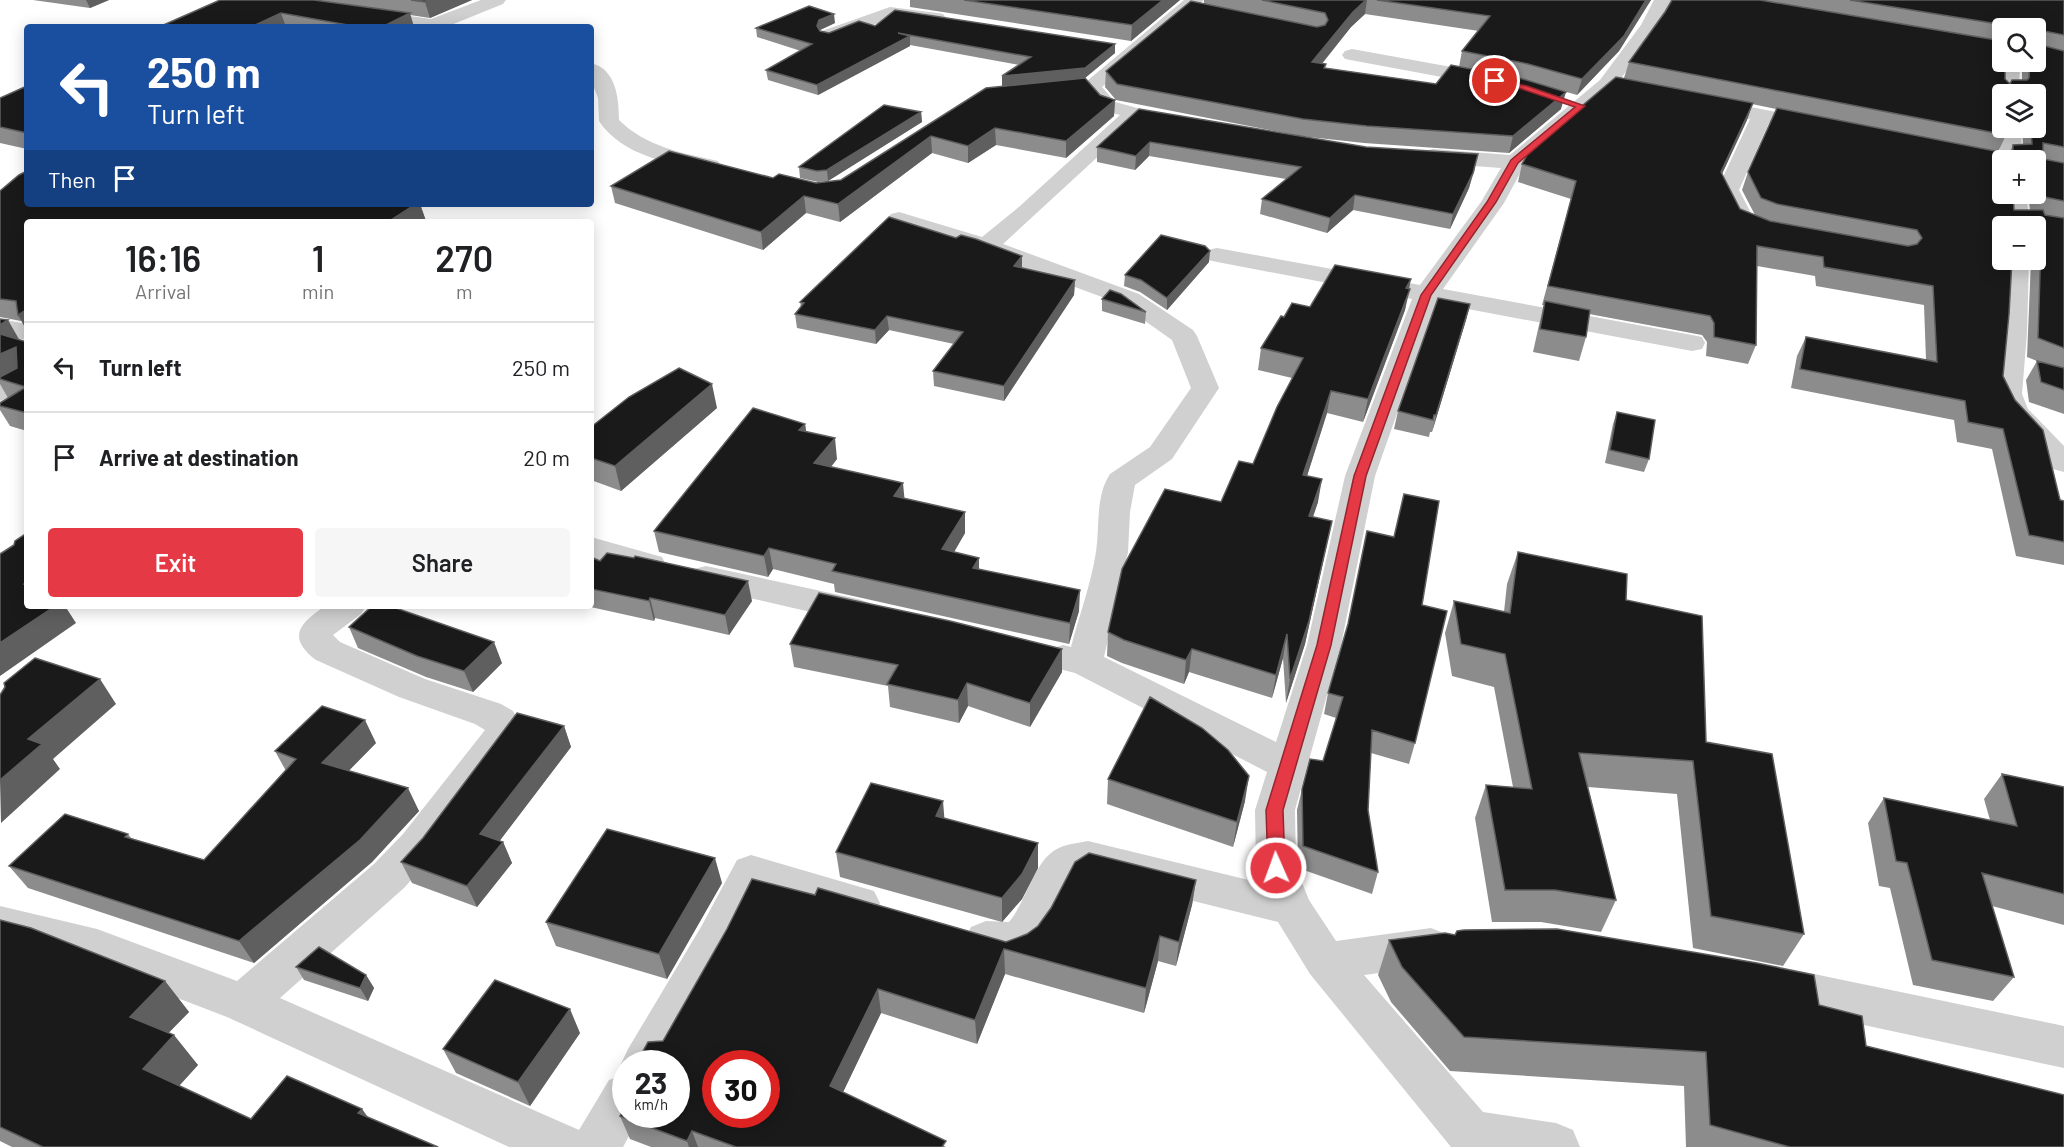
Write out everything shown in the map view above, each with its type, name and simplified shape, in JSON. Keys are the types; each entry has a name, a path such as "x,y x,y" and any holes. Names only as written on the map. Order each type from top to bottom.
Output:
{"street":[{"path":"443,24 497,0"},
{"path":"1556,1147 1476,1140 1325,961 1292,908 1276,868 1275,810 1324,645 1360,476 1426,295 1492,202 1515,162 1569,102 1618,86 1663,0"},
{"path":"1069,88 1091,87 1135,50 1197,7"},
{"path":"349,12 425,24"},
{"path":"829,35 890,12 949,20"},
{"path":"1112,46 1135,50"},
{"path":"1352,55 1504,83"},
{"path":"594,71 601,77 609,91 609,121 620,135 636,145 728,170"},
{"path":"986,246 1145,115 1108,106 1091,87"},
{"path":"1684,100 1835,130"},
{"path":"1762,116 1728,190 1743,221 1750,226 1774,232"},
{"path":"1413,155 1515,162"},
{"path":"899,219 986,246 1130,299 1184,336 1204,388 1161,453 1121,481 1114,512 1112,552 1085,663"},
{"path":"1216,255 1692,343"},
{"path":"2017,270 2014,333 2020,367 2008,394 2015,412 2064,463"},
{"path":"0,327 24,331"},
{"path":"0,393 24,380"},
{"path":"594,549 646,564 884,616"},
{"path":"243,1003 389,876 417,846 505,731 500,721 488,714 412,688 328,651 316,642 316,632 345,609"},
{"path":"1030,649 1085,663 1288,765"},
{"path":"951,930 1007,945 1019,941 1028,932 1062,866 1077,857 1292,908"},
{"path":"652,1050 716,940 751,872 896,914"},
{"path":"7,933 97,948 243,1003 562,1147"},
{"path":"1325,961 1451,944 1474,944"},
{"path":"1735,977 2064,1047"},
{"path":"596,1147 612,1120"}],"building":[{"path":"220,0 314,0 410,13 388,24 342,24 281,13 257,24 166,24"},
{"path":"964,0 1163,0 1132,25"},
{"path":"1262,0 1366,0 1353,12 1312,62 1326,64 1324,68 1436,84 1451,65 1523,79 1566,92 1513,136 1367,126 1303,119 1117,84 1106,71 1191,1 1317,27 1325,25 1328,20 1325,13"},
{"path":"1377,0 1646,0 1624,36 1582,79 1528,64 1462,51 1490,16"},
{"path":"1672,0 1760,0 1992,39 1992,72 2005,72 2005,79 2010,84 1992,84 1992,132 1629,62"},
{"path":"1850,0 2064,0 2064,35 2046,31 2046,18 1992,18 1992,23"},
{"path":"809,6 834,14 819,20 817,26 820,31 829,33 859,21 875,26 895,10 1115,44 1085,68 1002,76 1031,57 898,33 910,36 817,85 766,70 812,44 756,28"},
{"path":"2046,46 2064,51 2064,147 2043,143 2043,150 2013,150 2013,145 2032,144 2032,138 2046,138 2046,84 2010,84 2012,80 2027,80 2029,72 2046,72"},
{"path":"1616,77 1753,103 1721,172 1740,209 1770,221 1908,246 1917,244 1922,238 1917,230 1777,204 1761,198 1748,172 1777,108 1992,150 1992,204 2014,204 2014,210 2043,210 2045,215 2064,218 2064,348 2038,338 2040,270 2046,270 2046,216 1992,216 1992,270 2011,270 2003,376 2015,400 2043,430 2060,500 2064,501 2064,542 2029,535 2003,429 1968,422 1965,401 1800,369 1806,337 1937,362 1933,286 1824,267 1823,257 1757,246 1756,345 1714,337 1714,323 1710,316 1548,286 1576,181 1522,164 1530,150"},
{"path":"1085,78 1100,95 1115,100 1066,141 995,128 968,146 931,136 838,204 804,196 761,232 611,186 669,151 773,178 779,174 816,183 841,180 986,88"},
{"path":"24,87 24,132 0,127 0,98"},
{"path":"884,105 921,112 827,170 817,171 799,167"},
{"path":"1139,109 1366,147 1478,154 1473,173 1453,214 1355,195 1330,218 1262,199 1301,167 1150,142 1136,156 1097,147"},
{"path":"2046,160 2064,163 2064,201 2046,197"},
{"path":"24,172 24,207 411,207 393,219 24,219 24,311 18,315 16,301 0,299 0,191"},
{"path":"889,217 956,238 961,235 976,239 1022,256 1014,266 1075,280 1004,386 933,371 963,332 887,316 875,330 795,314 804,303 800,302"},
{"path":"1161,235 1205,246 1210,251 1167,298 1141,280 1125,275"},
{"path":"1335,265 1411,279 1406,288 1410,289 1368,399 1331,391 1303,475 1322,479 1309,516 1332,521 1309,621 1290,679 1287,634 1276,675 1192,649 1186,660 1124,640 1108,632 1122,569 1165,489 1221,502 1239,461 1253,464 1277,407 1303,358 1261,348 1292,303 1310,307"},
{"path":"1110,290 1121,294 1146,312 1102,299"},
{"path":"1438,298 1470,304 1433,420 1398,411"},
{"path":"1545,301 1590,310 1586,337 1540,329"},
{"path":"0,319 8,320 0,325"},
{"path":"0,334 24,341 24,386 0,379 17,368 16,347 0,354"},
{"path":"2037,361 2064,368 2064,390 2041,382"},
{"path":"679,368 712,384 615,466 594,459 594,425 629,397"},
{"path":"24,388 24,412 0,406 0,403"},
{"path":"753,408 805,424 799,430 835,438 814,463 903,483 894,496 965,512 942,549 979,558 973,568 1080,590 1070,623 832,571 836,564 769,548 764,556 654,531"},
{"path":"1617,412 1655,420 1649,459 1610,450"},
{"path":"1404,494 1439,501 1422,605 1447,611 1415,743 1372,730 1368,810 1378,872 1303,846 1302,789 1310,759 1323,761 1343,697 1328,693 1348,624 1367,531 1394,537"},
{"path":"24,535 24,609 51,609 0,643 0,554 14,545 15,541"},
{"path":"1518,552 1627,574 1626,600 1702,616 1706,742 1772,754 1804,934 1711,916 1693,761 1579,753 1616,900 1555,890 1505,890 1486,785 1532,789 1505,654 1461,644 1454,601 1510,613"},
{"path":"607,553 634,558 635,556 748,581 725,615 650,598 649,601 594,590 594,558 600,561"},
{"path":"819,593 950,621 1062,649 1030,703 967,683 958,700 887,684 898,665 790,644"},
{"path":"369,609 399,609 494,642 464,671 417,656 349,627"},
{"path":"35,658 100,679 28,739 42,744 0,780 0,695 5,687 4,683"},
{"path":"1150,697 1202,728 1228,750 1249,776 1237,822 1108,779"},
{"path":"322,706 365,720 322,763 408,788 360,840 239,941 9,866 65,814 128,834 125,837 204,860 296,759 275,751"},
{"path":"517,713 564,726 480,834 503,842 467,886 401,862 423,838"},
{"path":"2002,774 2064,787 2064,894 1982,873 2014,977 1932,960 1907,863 1896,861 1884,798 2017,826"},
{"path":"871,783 943,801 936,816 1038,843 1022,874 1002,898 836,852"},
{"path":"607,829 715,858 659,954 546,922"},
{"path":"1089,853 1196,880 1179,942 1160,936 1146,988 1004,949 975,1020 878,989 830,1086 946,1141 942,1147 736,1147 692,1131 687,1141 652,1128 690,1128 690,1050 644,1050 648,1042 663,1041 727,929 752,879 815,895 818,888 1006,942 1027,934 1038,926 1051,908 1075,862"},
{"path":"0,920 31,928 165,981 130,1017 174,1035 143,1069 251,1119 287,1076 362,1109 358,1113 438,1147 43,1147 0,1127"},
{"path":"1557,929 1814,975 1819,1005 1862,1016 1866,1046 2064,1095 2064,1147 1790,1147 1710,1125 1706,1052 1464,1037 1402,967 1389,940 1445,933 1455,935 1457,931 1464,930"},
{"path":"319,947 366,975 360,988 296,967"},
{"path":"495,980 570,1009 518,1082 443,1049"}],"route":[{"path":"1276,868 1275,810 1324,645 1360,476 1426,295 1492,202 1515,162 1581,106 1524,87 1495,81"}]}
